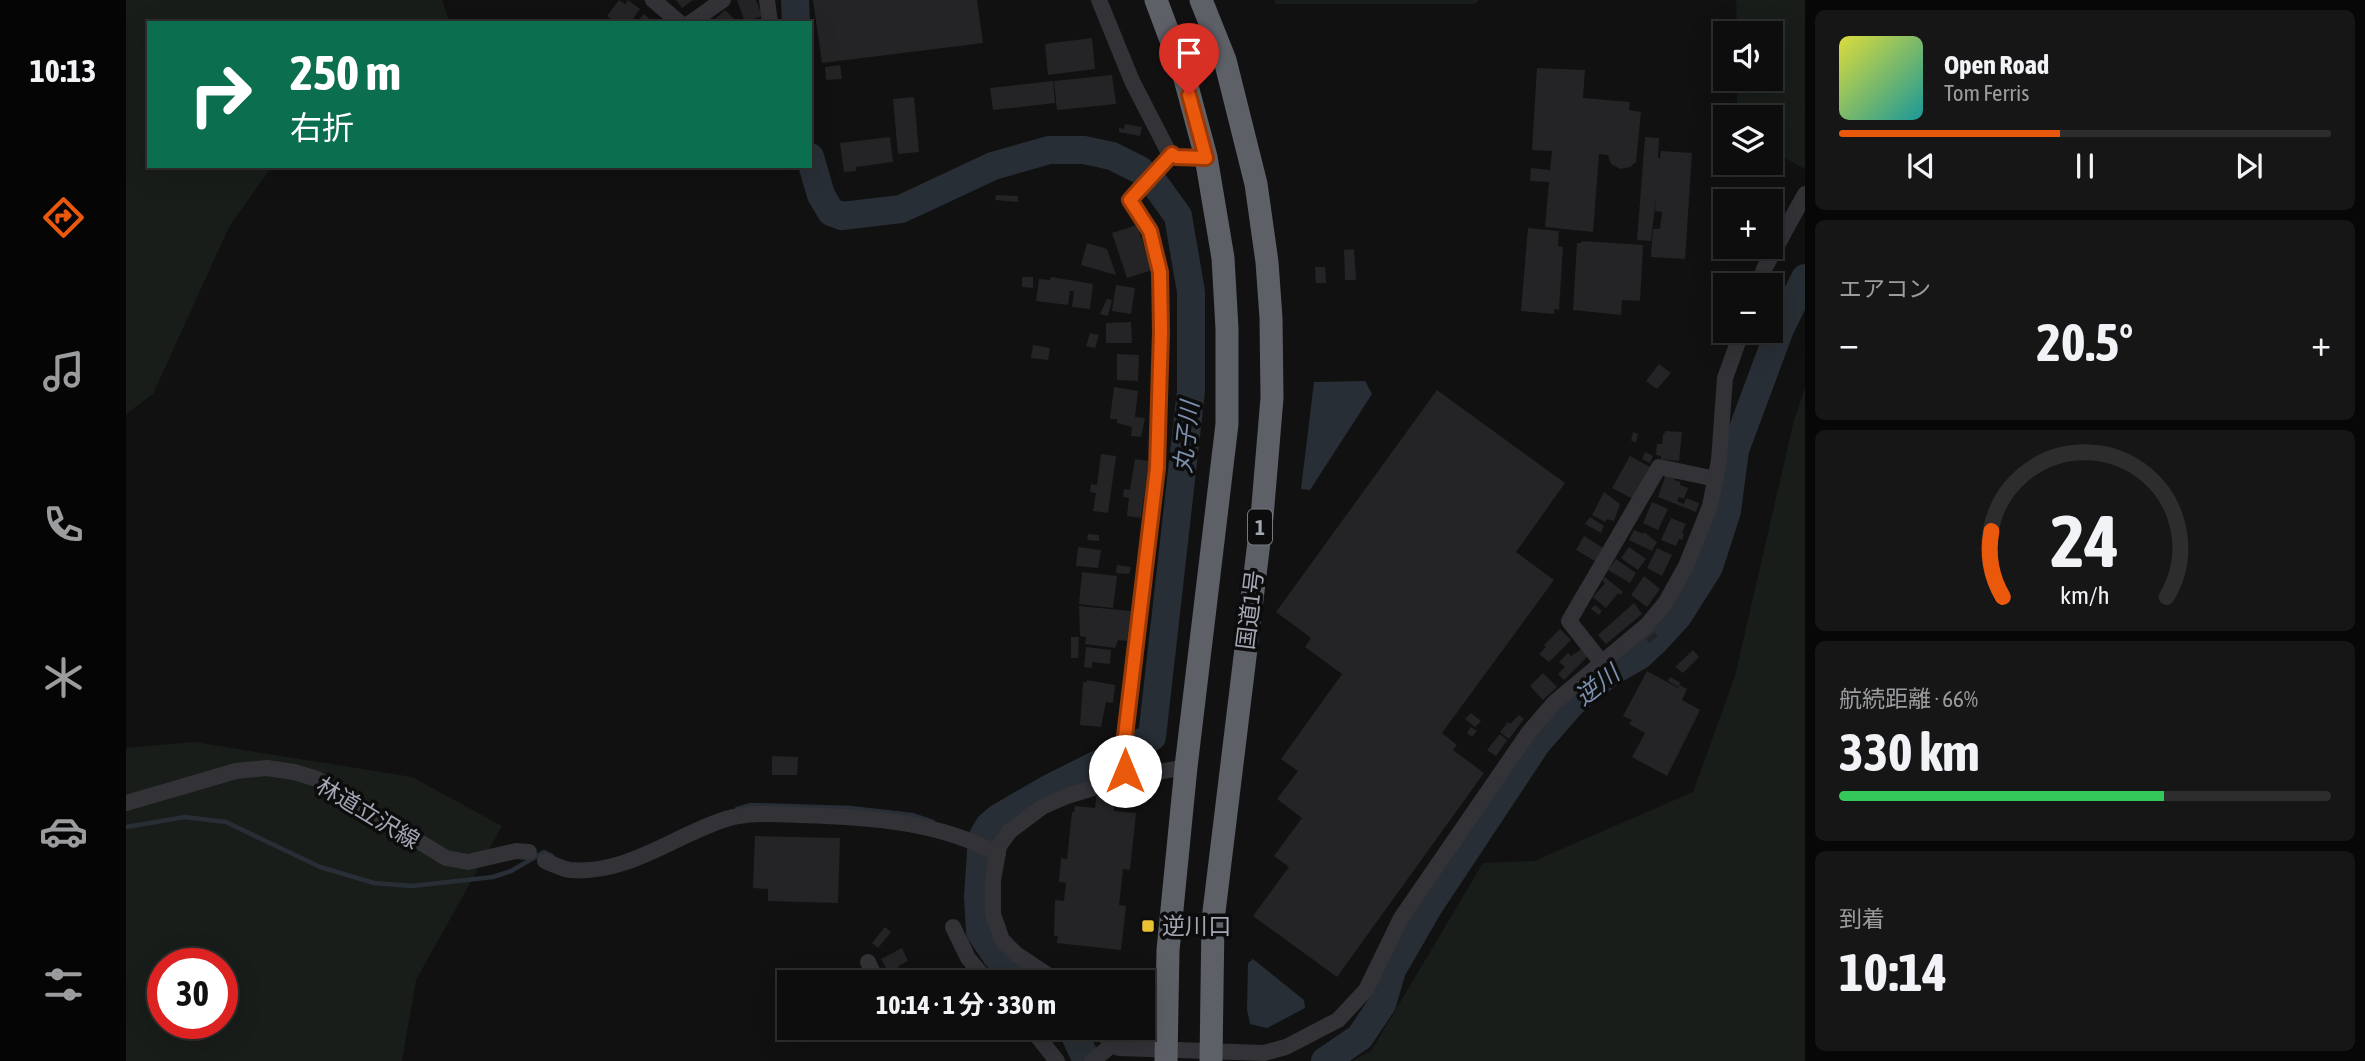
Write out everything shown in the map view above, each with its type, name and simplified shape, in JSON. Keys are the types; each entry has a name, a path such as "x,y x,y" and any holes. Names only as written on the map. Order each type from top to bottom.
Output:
{"highway":[{"name":"1","path":"1156,0 1184,75 1206,158"},
{"name":"国道1号","path":"1201,0 1225,60 1256,184 1267,262 1272,398 1262,517 1213,920 1211,1056"},
{"name":"国道1号","path":"1166,1055 1168,950 1186,767 1227,424 1227,329 1223,258 1206,158"}],"street":[{"path":"653,0 678,21"},
{"path":"693,21 723,0"},
{"path":"767,0 770,21"},
{"path":"1099,0 1132,81 1172,154 1176,157 1206,158"},
{"path":"1125,775 1125,740 1157,468 1161,331 1160,272 1150,231 1130,200 1172,154"},
{"path":"1764,273 1805,194"},
{"path":"1102,1054 1119,1048 1166,1055 1211,1056 1275,1051 1338,1020 1366,990 1401,918 1529,732 1554,703 1647,625 1666,602 1686,566 1710,506 1719,460 1725,378 1738,343"},
{"path":"1602,663 1569,621 1660,467 1716,479"},
{"path":"1040,970 1016,954 1002,940 993,914 994,852 1010,831 1042,807 1125,775 1186,767"},
{"name":"林道立沢線","path":"126,803 236,771 267,768 317,779 446,858 468,862 516,851 529,852"},
{"path":"545,861 569,870 599,868 631,860 726,819 752,815 857,816 914,825 963,838 994,852"},
{"path":"953,927 968,958 977,970"},
{"path":"868,962 872,970"},
{"path":"1040,1040 1057,1061"}],"shaded area":[{"path":"126,0 442,0 449,21 147,21 147,168 271,168 229,227 153,394 126,414"},
{"path":"1274,0 1479,0 1475,4 1276,4"},
{"path":"1736,0 1805,0 1805,169 1783,157 1783,105 1737,105 1737,91 1783,91 1783,21 1737,21"},
{"path":"1365,381 1372,394 1310,490 1301,489 1314,382"},
{"path":"1805,388 1805,1061 1352,1061 1371,1051 1483,863 1534,861 1693,792 1735,676 1794,420"},
{"path":"194,742 412,777 502,826 416,980 402,1061 126,1061 126,748"},
{"path":"1253,959 1304,1000 1305,1008 1267,1028 1250,1024 1247,1009 1248,963"}],"building":[{"path":"619,0 625,4 628,0 640,9 631,21 613,21 607,16"},
{"path":"676,0 693,0 682,8"},
{"path":"737,0 756,0 762,16 745,21"},
{"path":"813,0 977,0 983,43 822,63"},
{"path":"725,10 734,19 732,21 713,21"},
{"path":"644,14 652,21 638,21"},
{"path":"1092,38 1095,69 1048,75 1045,44"},
{"path":"840,65 842,79 826,80 825,67"},
{"path":"1537,68 1585,70 1583,98 1630,102 1629,110 1641,112 1636,162 1630,167 1620,169 1611,164 1608,155 1599,154 1593,232 1545,227 1549,182 1530,181 1531,168 1550,170 1552,151 1532,150"},
{"path":"1112,75 1116,104 1057,110 1054,81"},
{"path":"1053,81 1055,103 993,110 990,88"},
{"path":"914,97 919,152 898,154 893,99"},
{"path":"1125,124 1142,127 1140,136 1119,132 1119,128 1124,129"},
{"path":"890,137 893,162 856,167 856,171 844,172 840,143"},
{"path":"1645,137 1659,138 1658,158 1661,151 1692,153 1685,259 1651,257 1653,229 1660,229 1662,212 1655,211 1656,197 1651,241 1637,240"},
{"path":"996,195 1018,196 1018,202 995,200"},
{"path":"1137,225 1152,270 1127,278 1112,233"},
{"path":"1528,228 1559,231 1558,246 1563,247 1559,310 1554,309 1554,314 1521,311"},
{"path":"1582,241 1643,245 1640,301 1622,300 1621,315 1573,310 1577,243"},
{"path":"1087,243 1107,249 1116,275 1081,265"},
{"path":"1354,249 1356,280 1345,280 1344,250"},
{"path":"1315,267 1325,267 1326,283 1316,283"},
{"path":"1022,277 1033,277 1033,288 1022,287"},
{"path":"1051,277 1093,284 1090,309 1072,307 1074,291 1070,291 1068,305 1036,301 1039,279 1050,280"},
{"path":"1116,285 1135,288 1131,314 1112,311"},
{"path":"1107,299 1112,300 1108,316 1100,314"},
{"path":"1131,322 1132,343 1106,343 1106,323"},
{"path":"1090,333 1099,335 1095,348 1086,346"},
{"path":"1033,345 1050,348 1048,360 1031,358"},
{"path":"1117,354 1139,355 1138,381 1117,380"},
{"path":"1659,364 1671,373 1657,389 1646,381"},
{"path":"1114,387 1138,391 1135,417 1145,418 1141,437 1131,436 1132,427 1117,423 1117,419 1110,419"},
{"path":"1437,390 1565,483 1516,552 1554,580 1442,733 1457,745 1453,750 1484,773 1337,977 1253,916 1289,867 1274,856 1302,818 1277,799 1298,771 1281,759 1342,674 1305,647 1311,638 1276,612"},
{"path":"1666,431 1682,432 1679,461 1661,459 1661,456 1656,455 1657,444 1662,444"},
{"path":"1633,432 1638,434 1636,442 1631,441"},
{"path":"1645,452 1653,456 1650,463 1642,459"},
{"path":"1101,454 1116,456 1108,513 1093,511 1096,493 1090,492 1091,484 1097,485"},
{"path":"1630,456 1650,467 1633,499 1612,488"},
{"path":"1135,459 1149,461 1141,518 1127,516 1129,498 1123,497 1124,489 1130,490"},
{"path":"1666,474 1675,477 1674,480 1688,488 1684,499 1679,497 1677,501 1684,504 1686,498 1699,503 1696,512 1658,497"},
{"path":"1604,492 1620,504 1614,521 1607,519 1605,522 1592,515"},
{"path":"1652,502 1668,509 1658,530 1643,523"},
{"path":"1590,517 1604,526 1601,533 1585,524"},
{"path":"1671,518 1686,524 1682,540 1679,539 1676,546 1661,540"},
{"path":"1634,530 1643,534 1644,532 1657,542 1652,551 1629,540"},
{"path":"1088,534 1099,535 1099,541 1087,540"},
{"path":"1584,536 1603,548 1595,561 1576,550"},
{"path":"1078,547 1101,550 1098,568 1076,566"},
{"path":"1629,547 1646,559 1638,570 1621,558"},
{"path":"1657,548 1672,555 1662,576 1647,568"},
{"path":"1616,559 1636,573 1630,583 1608,570"},
{"path":"1117,565 1131,567 1129,574 1116,573"},
{"path":"1082,572 1117,576 1113,608 1079,604"},
{"path":"1644,576 1660,589 1647,607 1631,595"},
{"path":"1605,577 1623,592 1620,595 1618,593 1606,608 1593,597 1605,583 1602,580"},
{"path":"1634,603 1642,614 1606,644 1598,635"},
{"path":"1595,605 1602,611 1599,615 1591,609"},
{"path":"1079,606 1131,611 1127,641 1118,640 1115,648 1085,644 1086,637 1080,636"},
{"path":"1560,629 1571,640 1549,662 1539,654"},
{"path":"1655,632 1658,636 1649,643 1646,639"},
{"path":"1071,637 1079,637 1078,658 1071,658"},
{"path":"1086,647 1111,650 1110,664 1092,662 1092,668 1084,667"},
{"path":"1583,648 1589,655 1564,680 1558,674 1565,667 1559,662 1568,653 1571,656"},
{"path":"1693,650 1699,657 1683,673 1675,667"},
{"path":"1647,671 1678,688 1679,685 1687,689 1682,700 1700,710 1667,776 1632,757 1645,733 1629,724 1632,720 1623,716"},
{"path":"1543,673 1557,687 1543,700 1530,686"},
{"path":"1670,677 1681,683 1678,687 1668,681"},
{"path":"1087,680 1115,685 1113,703 1106,702 1101,727 1080,725 1083,682"},
{"path":"1471,713 1481,721 1475,727 1465,719"},
{"path":"1519,715 1524,719 1509,739 1500,732 1508,722 1510,724"},
{"path":"1471,727 1477,731 1472,737 1467,733"},
{"path":"1500,734 1507,740 1496,756 1487,750"},
{"path":"772,756 798,757 797,775 772,775"},
{"path":"1104,789 1116,790 1114,811 1136,813 1130,870 1123,869 1119,905 1126,906 1121,950 1057,943 1058,936 1054,936 1055,900 1064,901 1066,883 1059,882 1061,858 1067,859 1072,812 1075,806 1095,808 1097,792"},
{"path":"755,836 840,838 838,903 768,901 768,889 753,888"},
{"path":"885,927 891,932 878,948 872,943"},
{"path":"902,948 908,961 898,966 900,970 881,970 886,967 881,959"}],"waterway":[{"name":"丸子川","path":"795,0 796,21"},
{"name":"丸子川","path":"812,164 821,195 831,212 842,216 901,209 993,166 1049,150 1084,150 1112,156 1140,170 1155,184 1178,216 1191,292 1191,391 1152,737 1048,789 989,826 982,838 978,896 980,932 997,957 1015,970"},
{"name":"逆川","path":"1325,1061 1360,1037 1382,1004 1392,970 1429,906 1537,743 1572,703 1608,674 1639,656 1656,640 1678,616 1709,567 1727,511 1735,450 1780,329 1805,278"},
{"path":"737,809 751,805 850,808 912,815 933,822"},
{"path":"126,827 185,817 226,822 320,867 374,883 412,886 493,877 511,871 544,852 552,856"},
{"name":"丸子川","path":"1077,1040 1087,1061"}],"place":[{"name":"逆川口","path":"1148,926"}],"route":[{"path":"1125,771 1125,736 1157,468 1161,331 1160,272 1150,231 1130,200 1172,154 1176,157 1206,158 1189,95"}]}
